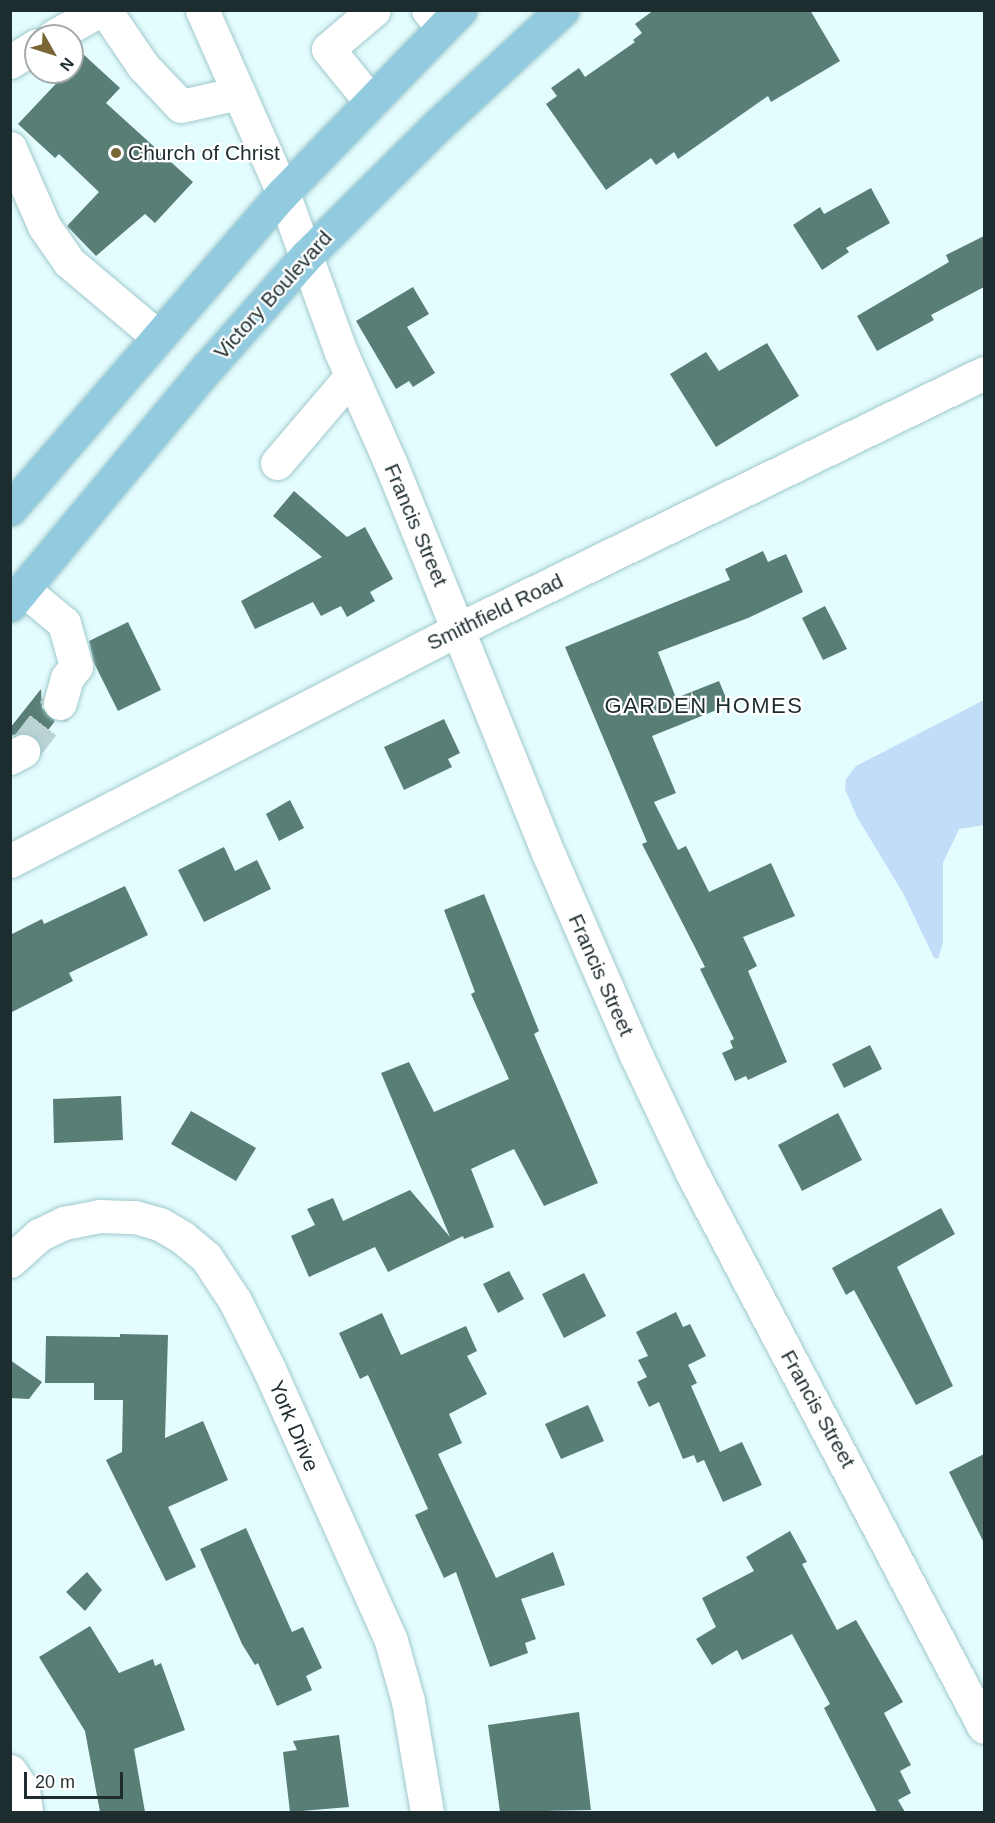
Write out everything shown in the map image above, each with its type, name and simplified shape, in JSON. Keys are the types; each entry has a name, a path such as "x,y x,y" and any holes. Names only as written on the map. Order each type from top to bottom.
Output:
{"main road":[{"name":"Victory Boulevard","path":"17,597 195,383 306,256 438,125 562,10"},
{"path":"10,509 157,336 283,193 371,102 444,16"}],"street":[{"path":"75,24 100,10"},
{"path":"105,10 143,66 181,106 239,93"},
{"name":"Francis Street","path":"202,10 283,193 351,376 459,629 549,855 641,1066 703,1194 984,1727"},
{"path":"371,102 328,50 374,10"},
{"path":"10,62 24,53"},
{"path":"10,148 44,226 69,262 157,336"},
{"name":"Smithfield Road","path":"10,861 459,629 984,373"},
{"path":"277,463 351,376"},
{"path":"17,597 64,623 76,666 58,691"},
{"name":"York Drive","path":"10,1261 39,1235 64,1223 99,1216 135,1217 160,1224 182,1237 206,1257 235,1301 270,1370 391,1641 408,1701 427,1812"},
{"path":"10,1771 23,1790 26,1812"}],"water":[{"path":"984,700 984,825 959,829 943,863 943,943 938,959 934,958 903,893 857,817 845,789 846,779 856,766"}],"building":[{"path":"654,10 810,10 840,61 771,102 768,96 678,159 674,152 656,165 651,158 606,190 546,104 557,96 551,88 579,68 585,77 635,42 633,40 642,33 635,24"},
{"name":"Church of Christ","path":"84,55 120,88 106,103 193,182 155,223 145,214 96,256 67,226 99,192 59,154 55,158 18,124 56,84 84,84"},
{"path":"871,188 890,223 846,248 849,252 822,270 793,225 820,207 824,214"},
{"path":"984,236 984,287 931,315 934,320 877,351 857,316 949,262 946,255"},
{"path":"413,287 429,314 407,327 435,373 413,387 409,381 396,389 356,321"},
{"path":"767,343 799,396 716,447 670,374 706,352 719,371"},
{"path":"294,491 347,537 365,527 393,579 370,592 375,601 347,617 341,606 321,616 313,602 255,629 241,601 322,557 273,516"},
{"path":"763,551 768,562 786,554 803,592 748,618 658,652 676,698 719,681 729,705 652,736 676,793 654,802 678,850 686,846 709,892 771,863 795,916 743,937 757,966 748,971 787,1062 748,1080 746,1076 735,1081 722,1053 733,1048 730,1041 734,1039 700,969 705,967 642,844 647,842 565,647 730,580 725,569"},
{"path":"825,606 847,649 823,660 802,618"},
{"path":"128,622 161,690 118,711 94,663 89,641"},
{"path":"41,689 42,708 55,721 39,742 24,732 10,736 10,728"},
{"path":"444,719 460,753 448,759 452,767 404,790 384,747"},
{"path":"290,800 304,828 279,841 266,814"},
{"path":"224,847 235,871 257,860 271,889 204,922 178,870"},
{"path":"125,886 148,935 69,973 73,981 10,1013 10,935 42,919 44,924"},
{"path":"484,894 539,1031 534,1034 598,1183 544,1206 514,1149 471,1169 494,1227 464,1239 463,1236 388,1272 375,1247 309,1277 291,1236 315,1225 307,1209 333,1198 343,1221 410,1190 450,1237 381,1073 409,1062 434,1112 509,1079 471,994 475,992 444,910"},
{"path":"870,1045 882,1069 844,1088 832,1064"},
{"path":"121,1096 123,1140 54,1143 53,1099"},
{"path":"191,1111 256,1148 236,1181 171,1144"},
{"path":"838,1113 862,1160 802,1191 778,1145"},
{"path":"941,1208 955,1234 897,1267 953,1386 916,1405 854,1290 846,1295 832,1268"},
{"path":"509,1271 524,1299 498,1313 483,1284"},
{"path":"584,1273 606,1316 564,1338 542,1294"},
{"path":"676,1312 683,1327 690,1324 706,1356 688,1365 697,1383 691,1386 720,1452 742,1442 762,1485 723,1502 704,1460 697,1463 694,1455 683,1459 659,1402 649,1407 637,1382 647,1377 638,1360 648,1356 636,1332"},
{"path":"382,1313 401,1355 466,1326 477,1351 467,1356 487,1394 449,1414 462,1443 438,1454 496,1578 553,1552 565,1585 521,1599 536,1639 525,1643 528,1653 490,1667 456,1572 444,1578 415,1515 428,1509 368,1375 360,1379 339,1333"},
{"path":"120,1334 168,1335 165,1438 203,1421 228,1480 168,1507 196,1567 166,1581 106,1460 122,1452 123,1400 94,1400 94,1383 45,1383 46,1336 120,1337"},
{"path":"10,1360 42,1382 29,1399 10,1398"},
{"path":"588,1405 604,1441 561,1459 545,1424"},
{"path":"984,1454 984,1543 949,1472"},
{"path":"246,1528 292,1632 303,1627 322,1668 306,1676 312,1690 277,1706 258,1663 255,1665 242,1644 200,1549"},
{"path":"790,1531 807,1562 802,1564 837,1630 856,1620 903,1702 884,1713 911,1765 900,1771 911,1793 898,1800 905,1812 877,1812 824,1708 830,1704 792,1634 742,1660 737,1650 712,1665 696,1639 716,1627 702,1598 754,1571 746,1557"},
{"path":"87,1572 102,1590 85,1611 66,1592"},
{"path":"90,1626 119,1673 153,1659 155,1666 161,1663 185,1730 134,1749 145,1812 100,1812 85,1731 39,1657"},
{"path":"579,1712 591,1810 500,1812 488,1725"},
{"path":"339,1735 349,1807 290,1812 283,1752 297,1750 293,1741"}],"tunnel":[{"path":"23,751 60,703"}],"place":[{"name":"Church of Christ","path":"116,153"}],"district":[{"name":"GARDEN HOMES","path":"704,706"}]}
